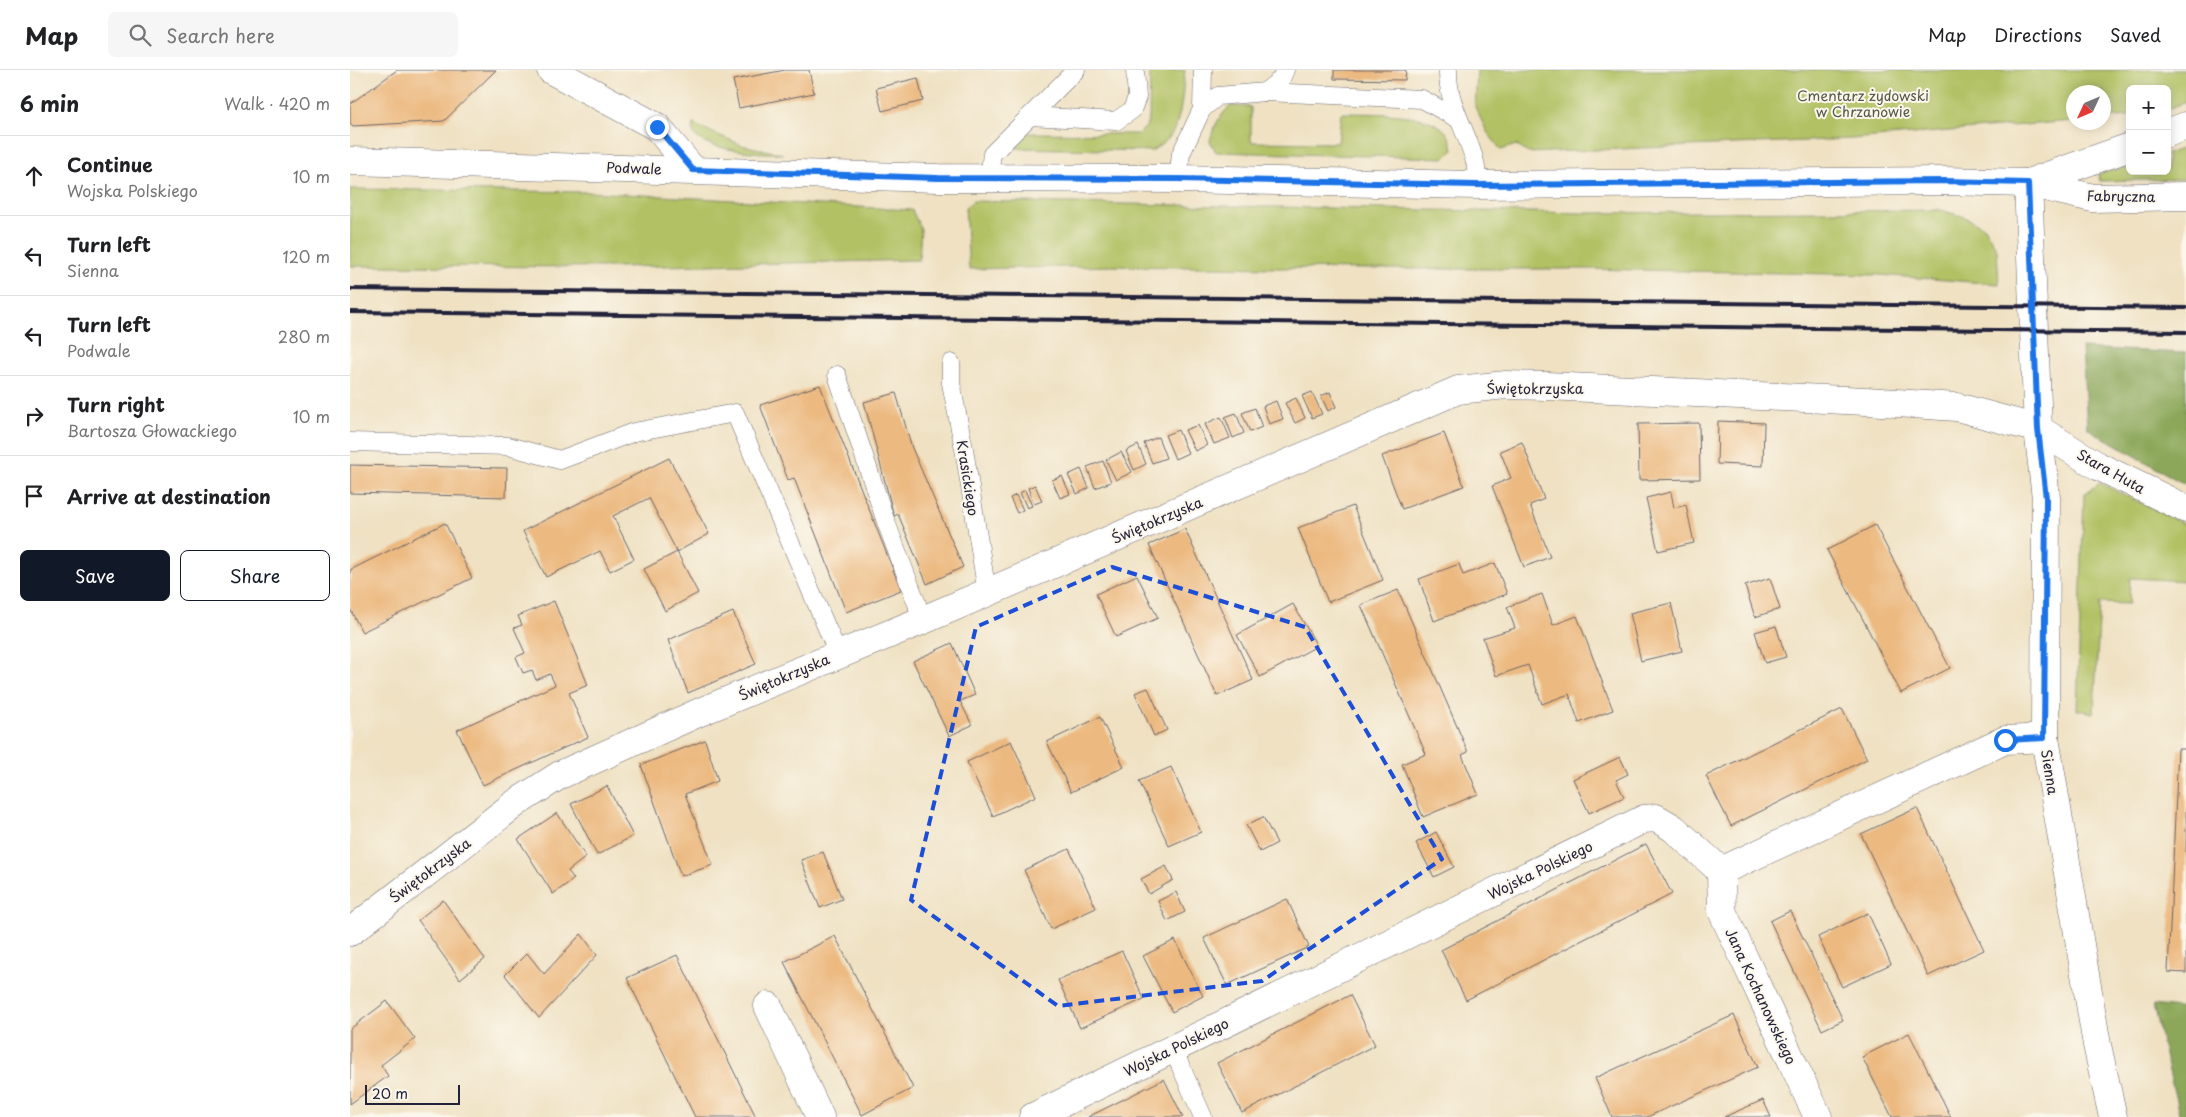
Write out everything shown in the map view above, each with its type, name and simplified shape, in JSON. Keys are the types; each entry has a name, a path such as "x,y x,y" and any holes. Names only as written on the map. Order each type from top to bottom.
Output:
{"street":[{"path":"551,70 657,127 693,170"},
{"path":"2171,132 2186,126"},
{"path":"2028,183 2126,148"},
{"name":"Podwale","path":"350,161 938,178 1178,179 1476,185 1944,181 2028,183"},
{"name":"Fabryczna","path":"2028,183 2093,198 2186,196"},
{"name":"Sienna","path":"2028,183 2038,429 2046,498 2044,738 2097,1045 2113,1117"},
{"name":"Świętokrzyska","path":"350,932 516,803 560,775 700,712 987,593 1458,390 1506,385 1547,386 1957,407 2038,429"},
{"name":"Stara Huta","path":"2038,429 2098,466 2186,509"},
{"path":"1721,870 2005,740 2044,738"},
{"name":"Wojska Polskiego","path":"1033,1117 1644,819 1656,818 1673,828 1721,870"},
{"name":"Jana Kochanowskiego","path":"1721,870 1722,911 1818,1117"},
{"path":"768,1006 820,1117"}],"lane":[{"path":"989,177 992,154 1076,70"},
{"path":"1030,116 1116,121 1132,110 1137,97 1135,70"},
{"path":"1178,179 1181,154 1202,109 1203,70"},
{"path":"1265,92 1281,79 1285,70"},
{"path":"1448,70 1448,85 1458,119 1475,162 1476,185"},
{"path":"1202,109 1218,96 1265,92 1422,99 1458,119"},
{"name":"Krasickiego","path":"951,363 951,383 964,449 982,576 987,593"},
{"path":"837,375 886,522 917,604 921,621"},
{"path":"350,442 508,446 560,460 634,432 735,413 838,654"},
{"path":"1173,1049 1203,1117"}],"highlighted area":[{"path":"1112,567 1305,627 1442,859 1262,981 1058,1006 911,900 976,627"}],"green space":[{"path":"1150,70 1185,70 1177,124 1168,139 1152,151 1015,148 1014,142 1018,136 1030,133 1138,134 1146,127 1149,118"},
{"name":"Cmentarz żydowski w Chrzanowie","path":"1477,70 2186,70 2186,102 2171,108 2171,85 2126,85 2126,116 2111,117 2111,85 2066,85 2066,122 1851,139 1528,153 1516,145 1501,150 1487,132 1475,107"},
{"path":"1230,106 1251,107 1251,142 1338,143 1341,113 1381,114 1412,117 1438,125 1451,140 1453,150 1444,158 1216,152 1210,141 1217,122"},
{"path":"693,124 742,145 783,154 714,146 701,140 694,133"},
{"path":"2186,147 2186,179 2100,181 2098,174 2126,167 2126,175 2171,175 2171,153"},
{"path":"350,189 590,192 912,210 921,229 919,260 618,267 350,266"},
{"path":"973,201 1584,213 1941,210 1965,217 1984,227 1997,250 1999,284 1879,275 1586,269 1111,266 969,269 965,207"},
{"path":"2082,348 2186,353 2186,484 2087,428"},
{"path":"2100,483 2186,525 2186,581 2130,578 2129,604 2100,603 2094,713 2077,710 2084,494"},
{"path":"2153,1005 2186,1009 2186,1117 2180,1117"}],"building":[{"path":"397,70 496,70 444,121 353,126 350,123 350,104"},
{"path":"785,70 809,70 814,93 739,108 733,80"},
{"path":"1334,70 1406,70 1405,80 1334,79"},
{"path":"918,78 923,101 882,111 876,88"},
{"path":"820,385 901,590 846,612 794,478 788,480 760,405"},
{"path":"1312,392 1322,414 1312,418 1302,396"},
{"path":"1330,392 1336,407 1328,411 1321,396"},
{"path":"896,393 912,448 963,567 927,584 898,514 894,516 864,402"},
{"path":"1296,398 1305,418 1295,423 1285,403"},
{"path":"1276,401 1283,419 1269,424 1263,406"},
{"path":"1255,408 1262,427 1250,432 1242,413"},
{"path":"1236,413 1244,433 1233,438 1225,417"},
{"path":"1221,417 1230,438 1214,444 1205,424"},
{"path":"1718,421 1764,423 1763,466 1717,464"},
{"path":"1699,423 1700,479 1639,480 1638,424"},
{"path":"1198,425 1207,445 1195,451 1185,430"},
{"path":"1178,430 1188,453 1175,459 1165,435"},
{"path":"1444,433 1464,486 1402,509 1382,456"},
{"path":"1158,437 1166,458 1152,463 1144,443"},
{"path":"1522,442 1544,499 1530,505 1550,557 1524,567 1492,486 1511,478 1500,451"},
{"path":"1138,445 1146,464 1134,470 1126,451"},
{"path":"1121,452 1132,472 1116,480 1106,460"},
{"path":"669,458 709,534 677,552 649,498 613,516 634,559 610,571 600,551 546,577 523,531"},
{"path":"1103,461 1111,482 1095,488 1087,467"},
{"path":"350,465 507,468 506,497 350,493"},
{"path":"1081,469 1089,488 1077,494 1068,475"},
{"path":"1062,476 1070,494 1060,498 1052,480"},
{"path":"1035,485 1042,501 1034,504 1028,488"},
{"path":"1025,490 1032,506 1027,508 1020,493"},
{"path":"1671,492 1674,508 1686,505 1694,543 1658,551 1646,498"},
{"path":"1016,495 1023,510 1017,513 1010,498"},
{"path":"1353,506 1383,580 1328,602 1298,528"},
{"path":"445,523 472,578 362,632 350,609 350,570"},
{"path":"1875,525 1950,668 1901,693 1827,550"},
{"path":"1185,529 1253,680 1217,696 1149,545"},
{"path":"677,552 698,593 665,611 644,569"},
{"path":"1495,563 1507,594 1434,621 1419,579 1459,564 1463,575"},
{"path":"1137,575 1158,618 1116,637 1096,594"},
{"path":"1770,578 1780,609 1755,617 1745,586"},
{"path":"1398,590 1468,752 1462,755 1478,794 1423,817 1402,764 1426,754 1361,605"},
{"path":"1542,594 1553,625 1577,616 1613,710 1579,723 1569,694 1542,704 1528,665 1496,676 1483,638 1515,628 1507,607"},
{"path":"554,601 588,685 569,693 588,737 483,785 457,730 555,685 550,674 536,680 532,670 523,673 516,657 525,653 514,628 522,625 518,616"},
{"path":"1671,603 1682,651 1641,661 1630,613"},
{"path":"1293,604 1317,646 1260,677 1237,635"},
{"path":"733,612 756,664 688,693 668,640"},
{"path":"1776,626 1786,657 1765,663 1755,632"},
{"path":"952,643 975,695 960,701 972,725 949,736 913,661"},
{"path":"1148,688 1167,730 1154,736 1135,693"},
{"path":"1842,709 1867,759 1731,826 1706,776"},
{"path":"1100,717 1124,767 1071,792 1047,742"},
{"path":"705,740 718,781 685,794 713,865 681,876 641,765"},
{"path":"1011,741 1036,796 993,816 967,762"},
{"path":"2178,749 2186,749 2186,973 2168,972"},
{"path":"1620,757 1628,774 1616,780 1624,797 1589,813 1573,779"},
{"path":"1171,767 1201,832 1169,846 1139,781"},
{"path":"607,786 633,836 597,855 571,804"},
{"path":"1917,808 1984,950 1928,976 1861,834"},
{"path":"557,813 586,857 568,871 574,879 553,894 518,839"},
{"path":"1263,817 1277,843 1260,852 1246,825"},
{"path":"1436,832 1454,867 1434,877 1416,843"},
{"path":"1646,844 1672,894 1466,1000 1441,950"},
{"path":"1069,849 1096,908 1051,929 1024,870"},
{"path":"823,852 842,899 820,908 801,860"},
{"path":"1166,866 1173,880 1149,894 1141,879"},
{"path":"1176,892 1185,912 1167,921 1158,901"},
{"path":"1287,899 1309,947 1227,985 1204,938"},
{"path":"443,900 485,959 460,979 418,920"},
{"path":"1790,911 1843,1020 1822,1030 1770,921"},
{"path":"1868,913 1891,964 1842,987 1818,937"},
{"path":"581,934 597,955 539,1018 505,975 527,953 544,974"},
{"path":"835,936 913,1088 862,1115 784,962"},
{"path":"1175,940 1203,996 1172,1012 1143,956"},
{"path":"1122,951 1144,999 1080,1028 1058,980"},
{"path":"677,955 756,1117 695,1117 627,978"},
{"path":"1350,995 1375,1045 1242,1113 1217,1063"},
{"path":"387,1001 415,1039 381,1065 388,1076 350,1104 350,1029"},
{"path":"1734,1015 1758,1067 1647,1117 1612,1117 1595,1078"},
{"path":"1909,1033 1951,1117 1892,1117 1862,1057"},
{"path":"1164,1079 1183,1117 1088,1117"},
{"path":"1763,1100 1771,1117 1724,1117"}],"railway":[{"path":"350,289 2186,308"},
{"path":"350,312 2186,332"}],"route":[{"path":"657,127 693,170 938,178 1178,179 1476,185 1944,181 2028,183 2030,282 2038,429 2046,498 2044,738 2005,740"}]}
